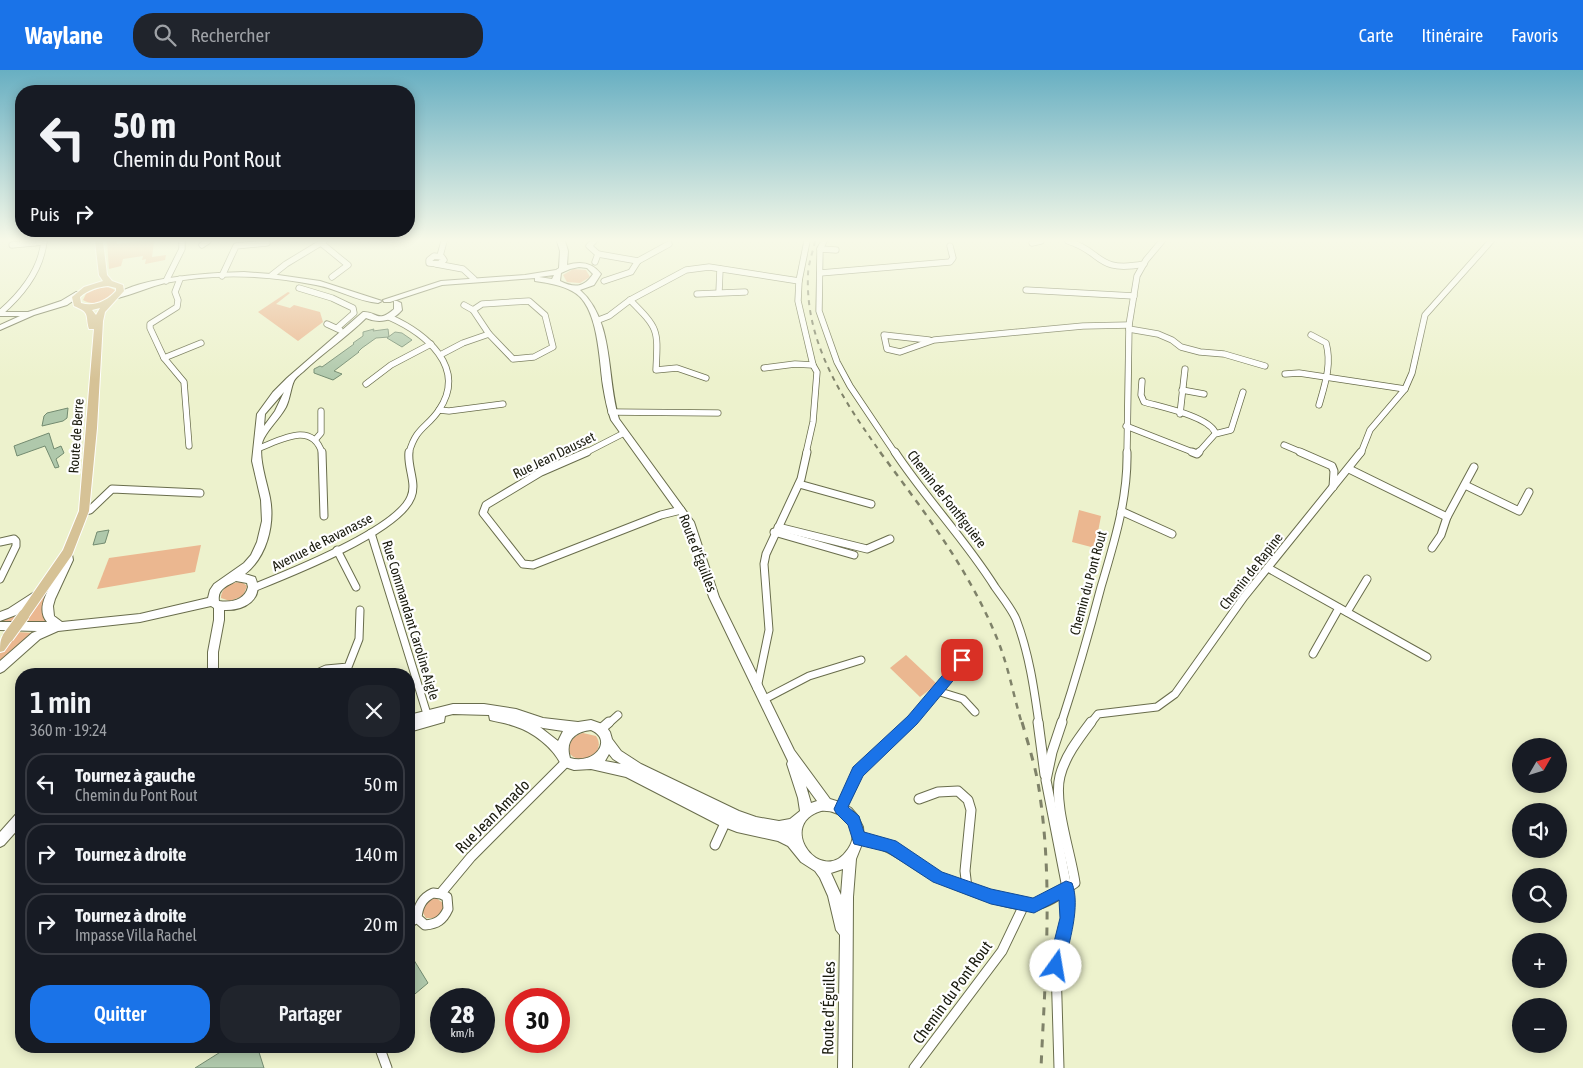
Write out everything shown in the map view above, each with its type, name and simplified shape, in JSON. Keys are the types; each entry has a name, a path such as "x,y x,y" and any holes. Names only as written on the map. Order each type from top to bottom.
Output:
{"main road":[{"path":"79,294 88,288"},
{"path":"83,306 109,302 119,292 114,288"},
{"name":"Route de Berre","path":"57,567 74,522 80,497 93,317 76,301 79,294"},
{"name":"Route de Berre","path":"0,647 68,552 84,510 99,321 101,312 109,302"}],"street":[{"path":"2,330 26,288"},
{"path":"119,292 136,288"},
{"path":"177,288 175,292 178,300 177,307 150,324 151,333 164,358 184,382 189,446"},
{"path":"299,288 332,298 352,308 354,313 337,328"},
{"path":"334,288 365,300 378,301 406,295 426,288"},
{"name":"Route d'Éguilles","path":"572,288 588,301 596,321 601,340 611,412 624,433 682,510 692,531 722,615 757,688 790,754 827,806"},
{"path":"588,301 590,288"},
{"path":"596,321 609,316 630,300 653,288"},
{"path":"719,288 719,292"},
{"path":"757,688 769,630 764,564 766,554 776,529 799,484 813,422 817,372 813,365 798,301 799,288"},
{"name":"Chemin de Fontfiguière","path":"820,288 819,311 837,362 850,386 917,485 977,558 1015,617 1027,653 1034,686 1046,780"},
{"name":"Chemin du Pont Rout","path":"1066,888 1046,780 1052,752 1076,678 1121,511 1127,467 1126,426 1129,327 1135,288"},
{"name":"Chemin de Rapine","path":"1066,888 1075,883 1061,806 1059,782 1083,730 1098,714 1157,707 1175,694 1244,597 1360,455 1370,430 1405,389 1412,373 1425,315 1449,288"},
{"path":"332,298 342,290"},
{"path":"1026,290 1134,296"},
{"path":"697,294 745,292"},
{"path":"0,314 31,313 64,303 79,294"},
{"path":"389,317 406,295"},
{"path":"365,300 366,312 375,319"},
{"path":"387,300 397,307 400,321"},
{"path":"630,300 650,320 658,336 656,370 677,368 706,378"},
{"path":"213,668 212,652 219,620 216,600 229,580 248,566 258,552 267,521 266,500 258,469 261,414 276,394 290,380 309,362 354,326 378,301"},
{"path":"464,305 473,310 489,334 513,359 536,357 548,352 553,347 545,315 529,301 482,304 473,310"},
{"path":"64,303 83,306"},
{"path":"354,326 375,319 389,317 400,321 442,354 463,343 489,334"},
{"path":"327,324 337,328 344,334"},
{"path":"929,340 910,349 894,353 887,349 884,335 929,340 1037,331 1075,325 1129,327 1158,334 1172,340 1181,347 1200,352 1224,354 1266,366"},
{"path":"1311,336 1326,343 1329,352 1319,405"},
{"path":"164,358 201,343"},
{"path":"366,384 391,365 431,344"},
{"name":"Avenue de Ravanasse","path":"253,588 288,574 372,533 400,511 412,496 413,484 408,456 415,434 439,410 448,391 450,382 442,354"},
{"path":"764,368 795,364 813,365"},
{"path":"1180,414 1184,369"},
{"path":"1285,374 1299,373 1405,389"},
{"path":"258,444 284,406 290,380"},
{"path":"1142,381 1140,395 1144,402 1212,426 1215,432"},
{"path":"1182,390 1204,394"},
{"path":"1126,426 1198,454 1215,432 1231,430 1243,392"},
{"path":"439,410 449,412 503,404"},
{"path":"315,440 321,434 322,411"},
{"path":"611,412 718,413"},
{"name":"Rue Jean Dausset","path":"624,433 594,449 541,472 486,505 483,513 523,564 533,565 661,515 682,510"},
{"path":"258,444 292,435 306,434 315,440 322,451 324,516"},
{"path":"1284,445 1332,466 1334,471 1333,487"},
{"path":"1432,548 1441,534 1446,516 1474,467"},
{"path":"1349,468 1446,516"},
{"path":"799,484 871,504"},
{"path":"1465,485 1519,511 1529,492"},
{"path":"84,510 90,510 112,489 200,493"},
{"path":"1121,511 1172,534"},
{"path":"776,529 867,549 890,538"},
{"path":"776,529 854,555"},
{"name":"Rue Commandant Caroline Aigle","path":"372,533 413,668"},
{"path":"0,542 7,539 14,539 16,541 16,546 0,579"},
{"path":"337,550 356,587"},
{"path":"60,627 49,618 48,606 52,592 68,560 68,552"},
{"path":"247,578 248,566"},
{"path":"1268,568 1428,656"},
{"path":"219,620 230,607 246,600 253,588 253,584 247,578 229,580"},
{"path":"1347,612 1367,579"},
{"path":"0,617 12,612 41,591"},
{"path":"0,626 60,627 140,618 216,600 230,607"},
{"path":"1313,654 1339,608"},
{"path":"350,668 357,652 361,626 360,610"},
{"path":"0,668 36,636 60,627"},
{"path":"763,700 809,676 862,660"},
{"path":"840,809 858,772 913,720 962,660"},
{"name":"Rue Commandant Caroline Aigle","path":"415,675 427,714"},
{"path":"937,691 964,699 975,712"},
{"path":"415,718 453,709 492,710 516,714 543,724 577,727 591,725 600,729 606,736 607,742 606,751 600,759 584,766 564,758 549,738 531,727 494,716 468,714 415,726"},
{"path":"600,729 618,715"},
{"path":"564,758 562,743 568,733 577,727"},
{"path":"592,764 632,773 726,821 792,840 802,855 818,866 835,866 850,858 858,846 859,839 854,821 840,809 819,806 792,824 779,827 739,818 637,768 617,755 607,742"},
{"name":"Route d'Éguilles","path":"790,754 804,798 804,815"},
{"name":"Rue Jean Amado","path":"441,893 471,857 564,758"},
{"path":"919,799 938,792 958,791 968,800 971,810 965,871 967,888"},
{"path":"798,847 796,831 804,815"},
{"path":"715,845 726,821"},
{"path":"0,841 15,824"},
{"path":"859,839 869,839 891,846 938,877 1024,905 1034,906 1066,888 1067,918 1056,966 1059,1068"},
{"name":"Route d'Éguilles","path":"845,1068 848,876 850,858"},
{"name":"Route d'Éguilles","path":"818,866 828,879 837,898 847,948"},
{"path":"415,916 421,902 428,895 441,893 449,900 446,916 436,924 431,925 415,922"},
{"name":"Chemin du Pont Rout","path":"914,1068 1002,951 1024,905"},
{"path":"382,1053 387,1068"}],"shaded area":[{"path":"101,288 115,290 106,300 96,303 83,300 87,292"},
{"path":"288,292 290,293 276,304 290,308 294,305 320,312 323,322 298,341 258,312"},
{"path":"1079,510 1101,516 1095,548 1072,542"},
{"path":"201,545 195,572 97,589 109,558"},
{"path":"56,578 45,616 46,622 0,622 0,620 12,613 15,618 28,618"},
{"path":"242,582 247,586 243,596 230,601 221,598 225,588 234,583"},
{"path":"17,632 34,633 0,665 0,653"},
{"path":"906,655 937,684 920,697 890,668"},
{"path":"583,733 596,736 599,742 596,752 587,759 575,758 570,754 569,750 570,743 574,738"},
{"path":"436,898 443,903 444,909 436,918 426,918 423,913 425,905 428,901"}],"building":[{"path":"374,329 373,331 388,329 389,337 376,338 334,371 342,374 333,380 314,373 314,369 322,367 354,344 363,336 363,332"},
{"path":"395,332 402,333 412,340 402,347 387,338"},
{"path":"68,408 67,418 63,421 42,426 44,416 47,413"},
{"path":"49,433 54,449 61,446 64,453 56,459 59,467 55,468 45,446 17,456 14,446"},
{"path":"109,530 105,543 93,545 97,532"},
{"path":"415,962 428,983 415,994"},
{"path":"219,1053 259,1053 264,1068 195,1068"}],"railway":[{"path":"809,288 813,324 829,370 853,412 881,453"},
{"path":"880,452 944,540 985,611 1007,668 1022,724"},
{"path":"1022,722 1039,787 1046,864 1047,932 1041,1068"}],"route":[{"path":"962,660 913,720 858,772 840,809 854,821 859,839 869,839 891,846 920,867 938,877 991,897 1034,906 1055,896 1066,888 1067,918 1056,966"}]}
